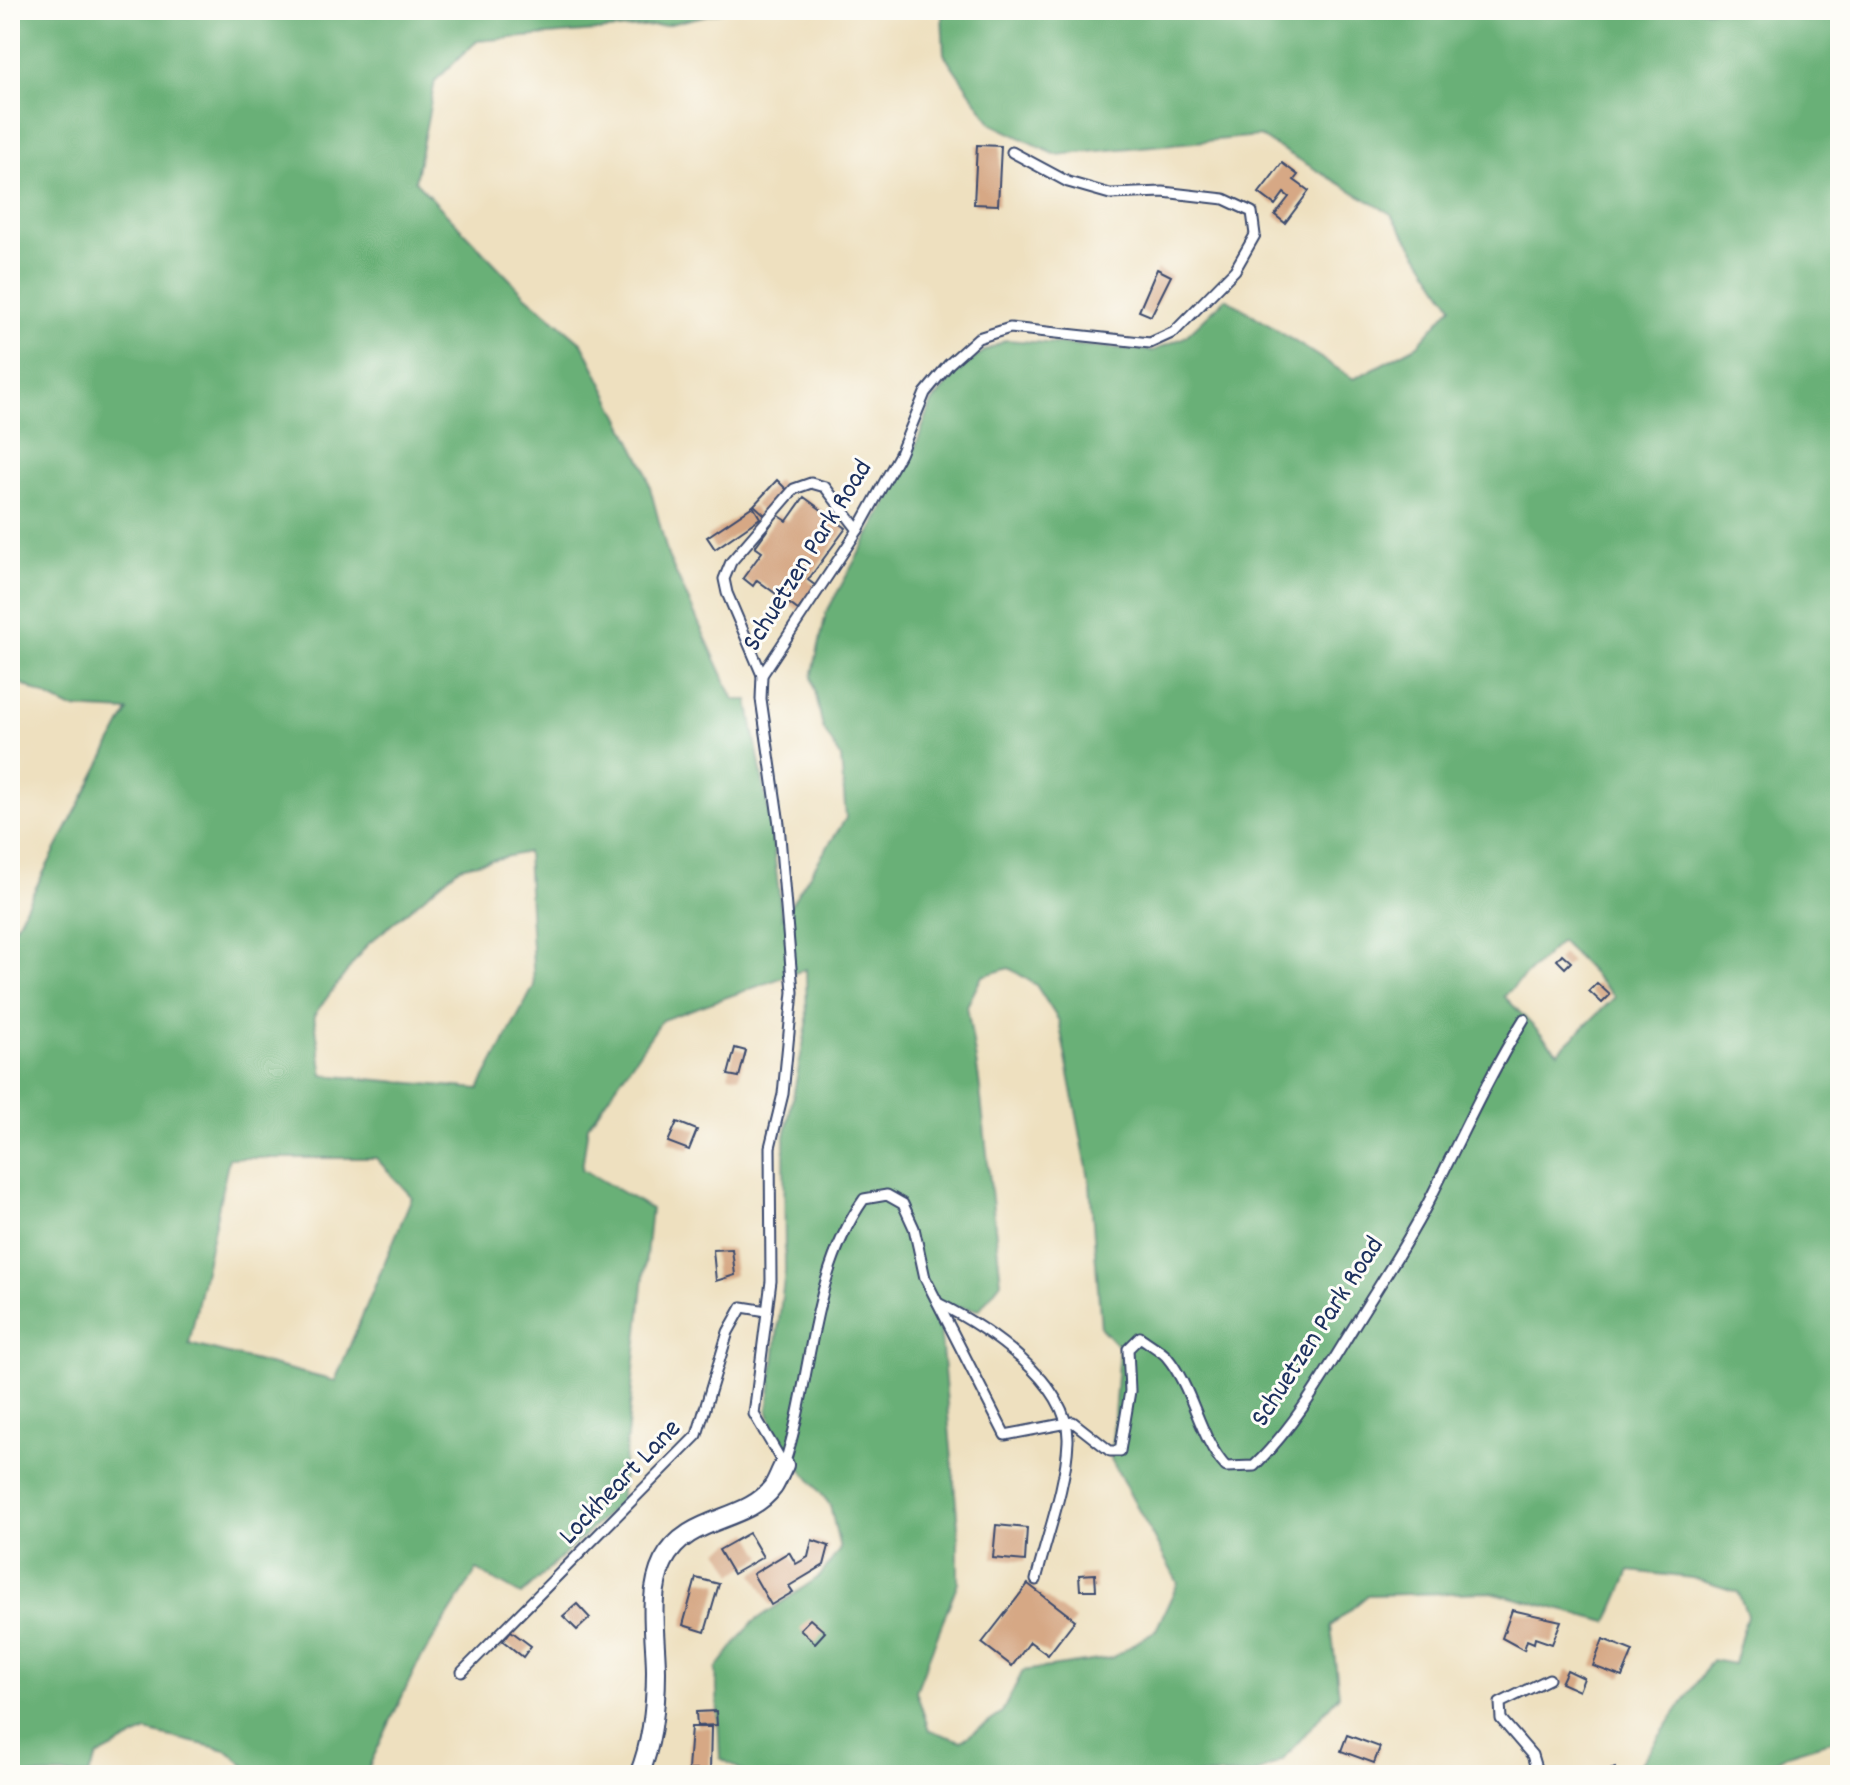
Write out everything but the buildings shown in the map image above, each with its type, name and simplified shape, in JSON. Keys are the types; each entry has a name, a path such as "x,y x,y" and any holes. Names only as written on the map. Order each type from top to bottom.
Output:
{"street":[{"path":"639,1775 651,1732 656,1675 653,1618 661,1566 671,1547 697,1527 750,1505 772,1489 784,1465"}],"lane":[{"name":"Schuetzen Park Road","path":"784,1465 754,1414 771,1281 770,1147 783,1094 792,1031 793,992 779,824 761,699 762,675 858,530 900,454 925,393 949,364 978,338 1010,328 1150,343 1174,332 1216,290 1235,270 1255,235 1252,212 1224,199 1163,192 1110,194 1068,182 1012,152"},
{"path":"762,675 727,593 724,579 731,562 794,489 811,483 825,487 858,530"},
{"name":"Schuetzen Park Road","path":"1065,1423 1083,1428 1110,1451 1120,1451 1130,1391 1128,1349 1140,1337 1165,1355 1193,1403 1211,1451 1226,1467 1254,1466 1276,1445 1309,1401 1397,1257 1430,1200 1498,1060 1524,1019"},
{"path":"784,1465 830,1270 847,1223 864,1199 887,1195 903,1204 914,1228 925,1278 1005,1435 1065,1423"},
{"path":"938,1303 975,1322 1030,1365 1065,1423 1068,1440 1036,1580"},
{"name":"Lockheart Lane","path":"462,1672 697,1435 735,1319 742,1307 767,1311"},
{"path":"1538,1775 1532,1755 1501,1719 1500,1703 1549,1679"}],"green space":[{"path":"10,10 729,10 666,25 477,41 435,81 415,181 525,295 582,343 645,468 668,556 734,700 748,700 770,820 782,918 846,818 841,758 823,728 812,677 826,613 911,459 932,402 959,371 983,352 1006,340 1153,351 1185,337 1226,298 1354,379 1418,345 1452,306 1391,214 1259,136 1056,155 992,124 944,54 942,15 937,10 1840,10 1840,1738 1787,1754 1751,1775 1642,1775 1637,1769 1712,1660 1734,1664 1747,1615 1738,1592 1692,1578 1630,1571 1608,1622 1491,1592 1368,1595 1331,1626 1339,1695 1283,1760 1253,1775 750,1775 720,1758 716,1669 752,1623 820,1576 840,1549 830,1505 776,1436 768,1410 785,1271 784,1142 807,1025 806,969 662,1020 588,1126 582,1169 651,1209 620,1502 521,1595 477,1570 417,1665 365,1775 249,1775 251,1771 226,1750 146,1731 98,1756 88,1775 10,1775 10,937 128,711 70,708 10,678","holes":["527,852 534,986 479,1089 323,1075 314,1015 367,945 460,867","1561,941 1615,997 1558,1052 1504,996","1009,968 1036,985 1059,1021 1090,1184 1101,1328 1119,1347 1111,1459 1178,1583 1156,1630 1112,1658 1023,1671 1001,1714 961,1741 929,1730 916,1691 958,1582 958,1526 938,1304 979,1310 1001,1282 979,1080 967,1006 982,976","229,1158 376,1158 412,1197 335,1381 189,1344"]}]}
